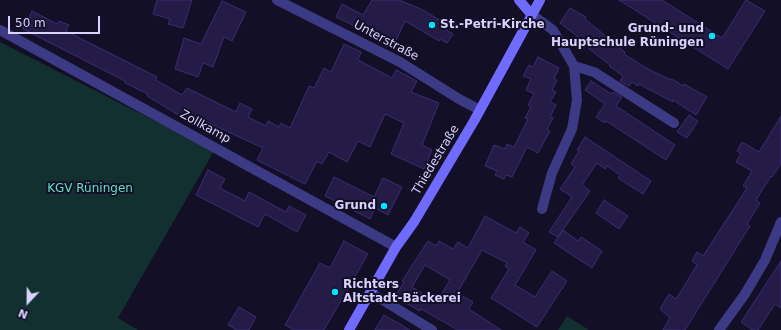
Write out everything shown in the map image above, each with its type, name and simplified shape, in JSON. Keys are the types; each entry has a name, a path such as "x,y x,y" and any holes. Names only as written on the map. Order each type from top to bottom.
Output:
{"street":[{"name":"Unterstraße","path":"276,0 400,62 459,99 480,110"},
{"path":"520,0 531,14 553,30 574,66 577,100 572,129 552,173 542,209"},
{"name":"Thiedestraße","path":"348,330 371,293 396,247 422,209 480,110 540,0"},
{"name":"Zollkamp","path":"0,30 396,247"},
{"path":"574,66 594,72 674,123"},
{"path":"719,330 745,294 761,267 781,222"},
{"path":"371,293 432,330"}],"green space":[{"name":"KGV Rüningen","path":"0,42 214,151 118,318 138,330 0,330"},
{"path":"567,316 589,330 558,330"}],"building":[{"path":"157,0 192,0 183,28 168,24 170,19 153,14"},
{"path":"372,0 399,0 421,9 448,25 446,30 453,34 447,43 440,39 439,41 405,21 394,45 336,17 342,4 363,15"},
{"name":"Grund- und Hauptschule Rüningen","path":"619,0 662,0 722,38 746,0 765,11 728,69"},
{"path":"222,1 246,12 232,41 224,37 213,67 203,63 198,77 175,69 184,38 201,44"},
{"path":"570,8 586,17 585,19 625,52 624,54 648,69 671,80 672,79 683,86 684,84 707,97 696,115 673,100 673,102 639,84 638,86 632,82 629,86 620,81 623,76 609,66 610,65 589,49 590,47 580,40 581,39 560,23"},
{"path":"32,11 57,24 59,21 69,25 66,31 157,77 156,80 182,95 187,88 236,112 240,103 252,109 248,117 266,126 268,121 279,127 281,123 290,128 309,86 314,88 324,68 331,72 344,44 361,52 358,60 392,78 396,70 417,81 411,92 439,103 422,145 432,150 424,169 391,154 404,123 385,114 370,147 358,141 347,162 329,152 322,164 317,161 305,184 257,160 263,148 183,111 180,116 147,96 148,94 125,83 125,81 23,29"},
{"path":"538,57 559,68 554,78 557,80 552,90 556,92 550,102 556,105 550,117 553,118 547,129 550,131 538,153 527,147 512,177 506,175 504,179 495,175 497,171 485,166 494,145 505,149 507,144 514,147 528,119 525,118 531,107 528,105 534,94 526,90 531,79 523,76 529,65 533,67"},
{"path":"591,81 611,94 613,92 622,97 616,106 675,145 666,160 606,121 605,123 596,117 605,104 585,90"},
{"path":"689,115 698,121 687,138 677,132"},
{"path":"781,116 781,164 772,177 771,176 756,200 760,203 747,224 750,226 685,330 663,330 670,318 660,309 669,294 676,299 697,265 692,261 697,252 703,256 747,188 743,186 752,171 736,162 741,153 737,151 742,142 759,152"},
{"path":"585,137 651,181 643,194 618,178 620,175 607,166 605,169 597,163 582,185 590,191 558,237 549,232 572,197 560,189 575,167 571,164"},
{"path":"208,170 225,179 220,188 245,201 249,192 286,212 289,206 306,215 297,232 265,214 258,227 196,195"},
{"path":"334,177 374,197 383,178 402,187 388,215 375,208 370,219 325,196"},
{"path":"604,200 628,216 619,229 596,213"},
{"path":"485,216 516,233 520,227 529,233 523,242 536,250 515,285 535,297 552,271 567,281 537,327 491,298 509,269 505,266 507,263 482,250 457,293 473,302 469,309 501,330 458,330 421,309 420,311 395,297 404,282 402,281 428,241 436,246 439,241 453,249 458,242 468,248","holes":["425,265 450,280 437,302 412,287"]},
{"path":"563,230 578,241 581,237 602,251 592,268 554,243"},
{"path":"344,241 368,254 324,330 294,330 285,325 320,263 330,268"},
{"path":"781,261 781,308 775,304 758,330 752,330 741,322"},
{"path":"239,307 256,317 249,330 237,330 228,325"},
{"path":"384,315 410,330 375,330"}],"place":[{"name":"St.-Petri-Kirche","path":"432,25"},
{"name":"Grund- und Hauptschule Rüningen","path":"712,36"},
{"name":"Grund","path":"384,206"},
{"name":"Richters Altstadt-Bäckerei","path":"335,292"}]}
